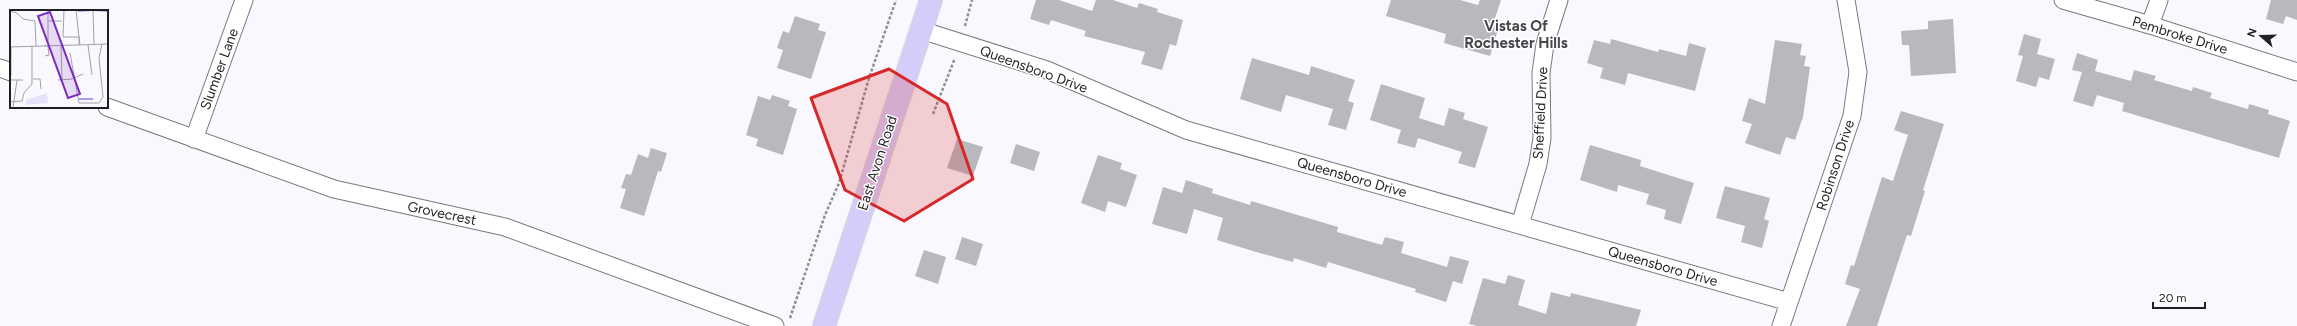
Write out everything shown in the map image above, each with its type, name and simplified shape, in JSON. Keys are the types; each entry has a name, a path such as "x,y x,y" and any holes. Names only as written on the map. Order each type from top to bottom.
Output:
{"main road":[{"name":"East Avon Road","path":"824,326 931,0"}],"street":[{"name":"Slumber Lane","path":"194,139 244,0"},
{"name":"Sheffield Drive","path":"1520,225 1538,164 1542,138 1541,73 1545,44 1559,0"},
{"name":"Robinson Drive","path":"1781,326 1852,116 1858,72 1846,0"},
{"name":"Pembroke Drive","path":"2063,0 2150,25 2297,72"},
{"path":"2150,25 2159,0"},
{"name":"Queensboro Drive","path":"922,30 1047,70 1186,130 1790,302"},
{"path":"0,68 10,72"},
{"name":"Grovecrest","path":"108,107 334,189 504,227 782,323"}],"path":[{"path":"782,323 839,183 869,78 896,0"}],"highlighted area":[{"path":"889,69 947,104 973,179 904,221 845,190 811,98"}],"building":[{"path":"1036,0 1059,0 1092,11 1096,0 1113,0 1137,8 1139,3 1158,9 1157,12 1183,20 1176,46 1170,44 1162,70 1141,64 1145,52 1084,36 1086,31 1051,20 1049,25 1030,19"},
{"path":"1391,0 1460,0 1478,5 1480,0 1501,0 1493,24 1499,26 1490,56 1444,43 1446,34 1386,16"},
{"path":"2271,0 2297,0 2297,20 2286,16 2283,24 2266,19"},
{"path":"795,16 820,24 818,30 826,32 811,79 777,68 783,50 777,48 783,31 789,33"},
{"path":"1953,19 1956,73 1911,76 1909,45 1902,45 1901,31 1928,29 1928,21"},
{"path":"2024,34 2041,39 2037,54 2055,59 2049,80 2039,77 2036,87 2016,81 2023,56 2018,55"},
{"path":"1611,39 1658,52 1659,49 1686,56 1689,43 1706,48 1695,91 1628,73 1625,85 1600,78 1603,68 1587,63 1594,40 1610,44"},
{"path":"1775,40 1802,44 1800,55 1806,56 1804,66 1810,67 1803,117 1795,140 1786,137 1780,155 1745,143 1752,124 1742,121 1749,98 1765,104"},
{"path":"2077,53 2098,60 2095,71 2131,81 2134,70 2156,76 2154,80 2192,91 2193,87 2212,93 2210,98 2248,109 2249,104 2269,110 2268,114 2290,121 2279,158 2122,111 2124,103 2097,95 2093,107 2073,101 2082,72 2072,70"},
{"path":"1252,58 1309,75 1311,66 1355,80 1348,101 1354,103 1346,130 1328,125 1333,109 1286,95 1281,112 1240,99"},
{"path":"1381,84 1425,98 1419,118 1444,126 1449,108 1465,113 1463,119 1488,127 1475,168 1458,163 1462,152 1418,138 1415,148 1397,143 1401,130 1370,120"},
{"path":"772,95 790,101 788,106 797,109 783,155 756,146 758,139 746,135 758,96 770,100"},
{"path":"1901,111 1944,124 1923,190 1925,191 1911,236 1907,235 1877,326 1846,326 1860,289 1845,284 1851,265 1854,266 1882,177 1893,181 1908,135 1894,130"},
{"path":"957,139 983,147 973,176 947,168"},
{"path":"1016,144 1040,152 1034,171 1010,163"},
{"path":"1590,145 1641,160 1640,166 1694,183 1681,224 1664,219 1666,210 1646,204 1649,194 1618,185 1617,192 1580,180"},
{"path":"651,148 667,153 661,172 658,171 644,216 620,208 626,189 621,188 626,174 631,175 638,154 648,158"},
{"path":"1098,155 1122,163 1120,169 1137,175 1126,207 1108,201 1105,212 1081,203"},
{"path":"1186,180 1213,189 1212,193 1250,205 1251,201 1338,227 1337,232 1382,245 1385,237 1404,242 1401,253 1447,267 1450,256 1469,261 1462,284 1453,281 1446,302 1415,292 1416,289 1328,262 1326,268 1294,258 1293,262 1256,252 1217,240 1223,218 1194,209 1187,234 1152,224 1163,187 1182,193"},
{"path":"1725,186 1770,198 1764,219 1769,221 1762,248 1741,242 1745,226 1716,218"},
{"path":"962,237 983,244 976,266 955,259"},
{"path":"924,250 946,257 938,284 915,276"},
{"path":"1508,275 1525,280 1518,305 1546,314 1551,292 1570,297 1571,293 1641,310 1636,326 1477,326 1469,324 1483,278 1505,284"}],"district":[{"name":"Vistas Of Rochester Hills","path":"1516,34"}]}
